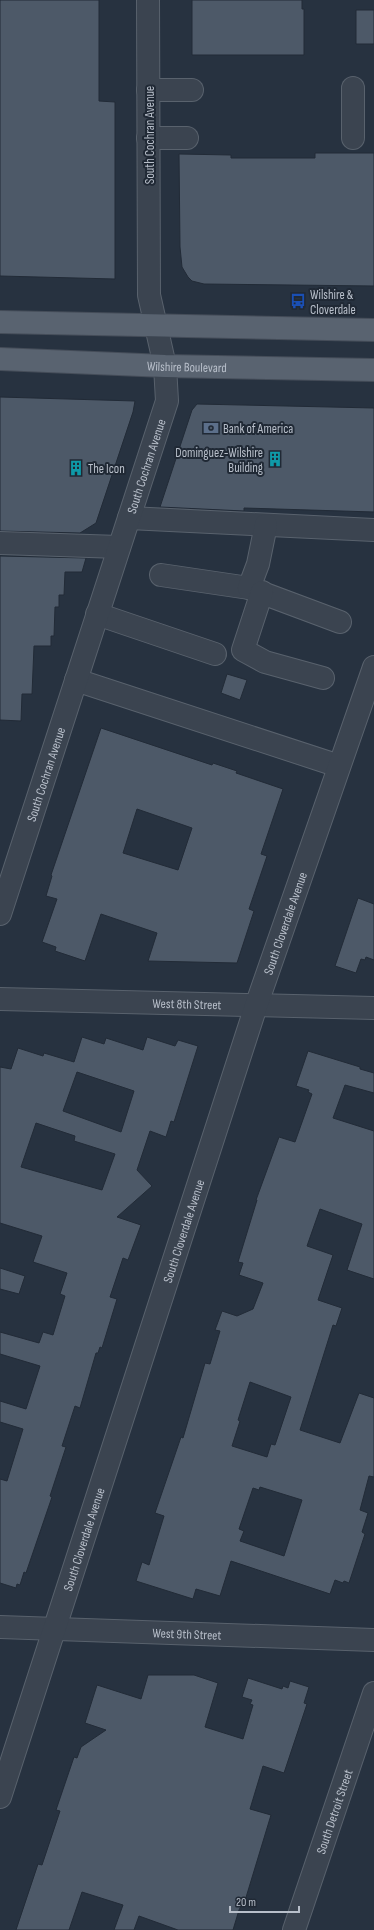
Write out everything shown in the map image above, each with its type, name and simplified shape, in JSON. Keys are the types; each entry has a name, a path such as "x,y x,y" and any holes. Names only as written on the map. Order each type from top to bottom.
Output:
{"main road":[{"path":"0,322 374,330"},
{"name":"Wilshire Boulevard","path":"0,360 165,366 374,370"}],"street":[{"name":"South Cochran Avenue","path":"0,914 167,401 165,366 149,295 148,0"},
{"path":"352,88 352,138"},
{"path":"148,90 192,90"},
{"path":"148,138 187,138"},
{"path":"129,518 374,530"},
{"path":"266,525 243,650 265,662 323,678"},
{"path":"0,543 119,547"},
{"path":"161,576 255,590 340,622"},
{"path":"97,614 215,654"},
{"name":"South Cloverdale Avenue","path":"0,1797 256,1006 374,667"},
{"path":"76,680 340,766"},
{"name":"West 8th Street","path":"0,999 374,1008"},
{"name":"West 9th Street","path":"0,1627 374,1640"},
{"name":"South Detroit Street","path":"294,1930 374,1693"}],"building":[{"path":"0,0 99,0 99,101 115,102 115,279 0,276"},
{"path":"192,0 302,0 302,9 304,9 304,55 192,55"},
{"path":"356,10 374,10 374,44 356,44"},
{"path":"315,153 374,153 374,286 204,284 192,281 182,267 180,247 179,154 231,155 231,158 315,158"},
{"name":"The Icon","path":"0,397 135,401 133,412 96,523 80,533 0,531"},
{"name":"Dominguez-Wilshire Building","path":"197,404 374,408 374,512 244,508 244,511 160,507 192,410"},
{"path":"0,556 86,558 82,572 65,572 64,595 59,595 59,607 55,607 54,636 51,636 51,646 34,646 32,694 22,694 21,721 0,720"},
{"path":"227,674 247,680 240,700 221,693"},
{"path":"101,728 212,765 213,763 237,771 236,773 283,789 261,854 267,856 249,909 254,911 237,963 148,961 157,933 101,914 85,961 55,951 56,947 42,942 57,899 46,896 52,876 51,875","holes":["137,809 192,828 178,870 123,853"]},
{"path":"358,898 374,904 374,960 366,957 365,960 361,959 356,973 335,966"},
{"path":"82,1037 104,1044 106,1038 143,1050 147,1037 175,1046 178,1040 198,1046 174,1122 171,1121 166,1137 150,1131 137,1170 152,1186 117,1217 141,1225 128,1260 123,1258 110,1297 117,1299 102,1348 100,1347 98,1353 96,1353 80,1408 75,1406 62,1446 66,1447 50,1496 52,1497 26,1573 24,1572 20,1585 17,1584 16,1588 0,1583 0,1479 7,1481 23,1429 0,1422 0,1401 26,1409 40,1366 0,1354 0,1332 39,1343 43,1332 53,1335 65,1296 60,1294 67,1273 33,1262 42,1236 0,1223 0,1067 11,1069 18,1048 43,1056 44,1053 74,1062","holes":["77,1072 134,1091 121,1132 63,1111","36,1123 75,1136 74,1141 115,1154 102,1190 21,1167"]},
{"path":"308,1051 360,1067 360,1069 374,1073 374,1093 345,1085 333,1118 374,1131 374,1279 347,1270 362,1224 320,1209 307,1246 333,1255 318,1300 342,1308 336,1326 333,1325 300,1430 340,1443 359,1393 374,1398 374,1477 369,1476 360,1510 368,1513 362,1532 365,1534 349,1583 344,1581 343,1583 335,1580 330,1594 231,1561 220,1596 196,1589 193,1599 136,1581 142,1562 149,1565 164,1516 155,1513 181,1437 183,1438 205,1363 210,1364 220,1331 215,1330 222,1311 237,1316 253,1309 263,1283 239,1275 243,1263 238,1262 256,1200 279,1137 295,1142 312,1094 308,1092 309,1090 296,1086","holes":["250,1382 291,1397 275,1445 271,1444 267,1457 232,1446 240,1421 238,1420","260,1487 302,1500 284,1556 240,1541 244,1531 239,1529 253,1488 259,1490"]},
{"path":"0,1268 25,1276 19,1294 0,1289"},
{"path":"148,1675 194,1675 218,1683 205,1727 243,1739 253,1705 250,1704 252,1700 242,1697 248,1678 282,1689 283,1686 288,1688 290,1681 309,1687 304,1703 307,1704 284,1773 263,1766 250,1809 271,1815 244,1904 242,1904 239,1910 233,1930 178,1930 139,1916 134,1930 114,1930 123,1905 82,1892 69,1930 16,1930 38,1864 42,1865 60,1811 56,1810 74,1757 77,1758 81,1747 106,1730 85,1723 97,1685 141,1699"}],"place":[{"name":"Wilshire & Cloverdale","path":"298,301"},
{"name":"Bank of America","path":"211,428"},
{"name":"Dominguez-Wilshire Building","path":"275,459"},
{"name":"The Icon","path":"76,468"}]}
